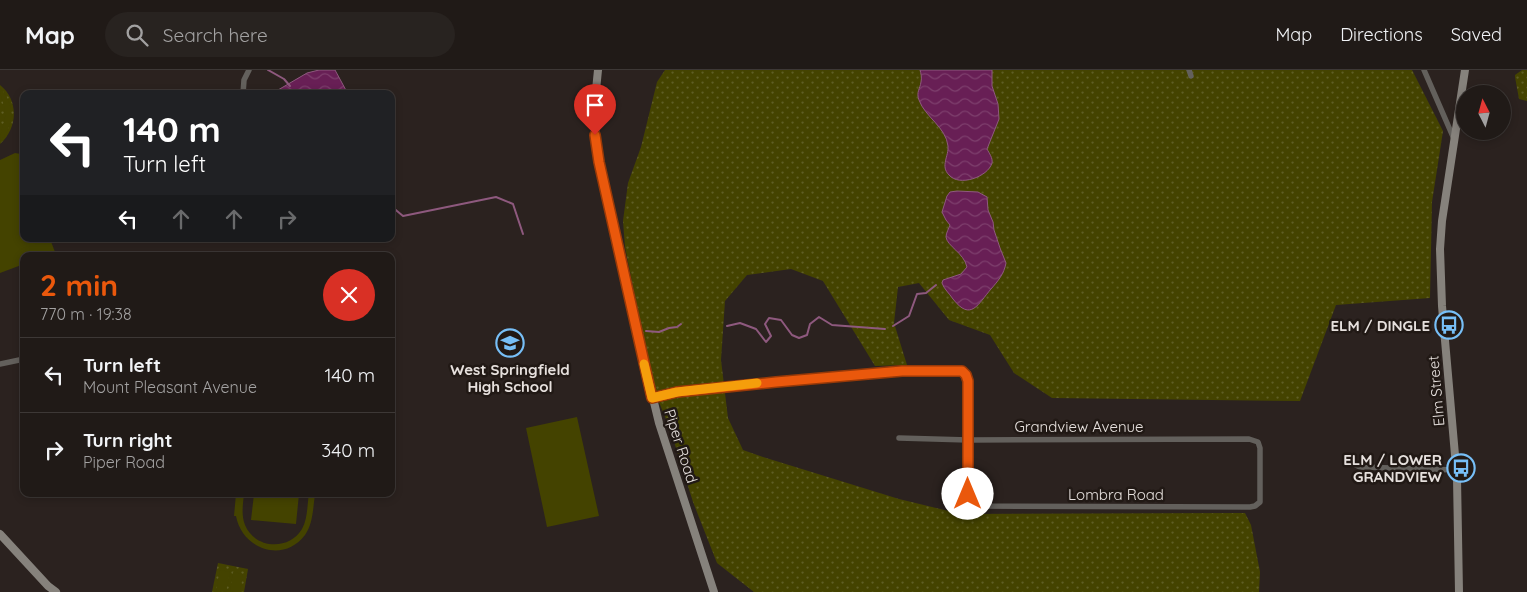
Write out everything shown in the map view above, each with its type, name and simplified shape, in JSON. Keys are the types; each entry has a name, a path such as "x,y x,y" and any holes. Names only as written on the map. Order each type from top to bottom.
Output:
{"main road":[{"name":"Piper Road","path":"598,70 594,110 596,143 652,398 668,453 714,592"},
{"name":"Elm Street","path":"1459,592 1456,470 1440,274 1441,230 1465,70"},
{"path":"0,534 48,586 56,592"}],"street":[{"path":"243,90 244,80 249,70"},
{"path":"1424,70 1454,139"},
{"path":"0,364 20,360"},
{"path":"652,398 677,392 743,384 902,371 958,370 966,373 968,381 968,440"},
{"name":"Grandview Avenue","path":"899,438 968,440 1249,439 1258,442 1260,446 1261,483 1259,503"},
{"name":"Lombra Road","path":"968,440 968,497 972,504 982,506 1255,506 1259,503"},
{"path":"1347,461 1360,467 1456,470"}],"shaded area":[{"path":"665,70 1412,70 1443,131 1432,202 1430,298 1336,305 1300,401 1052,398 1014,373 990,335 949,320 919,283 898,287 894,323 907,365 875,366 823,281 791,269 747,275 725,301 721,360 728,418 743,450 899,499 961,514 1245,513 1251,525 1260,572 1259,592 754,592 717,563 693,502 670,429 654,390 625,247 623,221 628,183 641,147 657,82"},
{"path":"1522,70 1527,70 1527,101 1519,99 1515,77"},
{"path":"0,85 11,98 14,114 10,130 0,144"},
{"path":"0,88 11,107 11,122 0,141 5,110"},
{"path":"15,153 20,154 20,242 51,242 55,252 20,252 20,266 0,273 0,160"},
{"path":"577,417 599,516 547,527 526,428"},
{"path":"236,497 244,497 243,517 250,533 264,543 281,544 296,536 302,529 309,497 315,497 308,531 296,544 286,549 264,549 255,544 246,537 236,516 234,516"},
{"path":"254,497 299,497 296,524 251,520"},
{"path":"218,563 248,569 244,592 212,592"},
{"path":"220,570 230,572 226,592 216,591"},
{"path":"233,572 243,574 240,592 230,592"}],"water":[{"path":"319,70 335,70 346,90 278,90 307,73"},
{"path":"920,70 992,70 992,86 998,104 999,119 987,149 992,163 979,176 973,179 959,180 954,179 946,172 945,165 948,146 946,139 940,128 922,106 918,97 921,84"},
{"path":"950,192 978,192 987,197 988,210 1006,263 996,283 978,305 970,310 959,306 942,283 943,280 961,274 967,267 963,258 947,240 946,235 950,225 942,212 947,196"}],"waterway":[{"path":"268,70 284,79 290,86"},
{"path":"395,209 403,216 496,197 513,204 523,234"},
{"path":"893,326 909,316 917,294 926,293 936,285"},
{"path":"727,326 740,323 756,329 766,342 771,336 765,324 769,318 781,320 792,335 799,338 807,335 810,324 819,317 832,325 885,329"},
{"path":"646,331 659,332 681,324"}],"slow traffic":[{"path":"644,364 652,398 677,392 757,383"}],"place":[{"name":"ELM / DINGLE","path":"1449,325"},
{"name":"West Springfield High School","path":"510,343"},
{"name":"ELM / LOWER GRANDVIEW","path":"1461,468"}],"route":[{"path":"595,135 599,162 652,398 677,392 743,384 902,371 962,371 966,373 968,381 968,494"}]}
